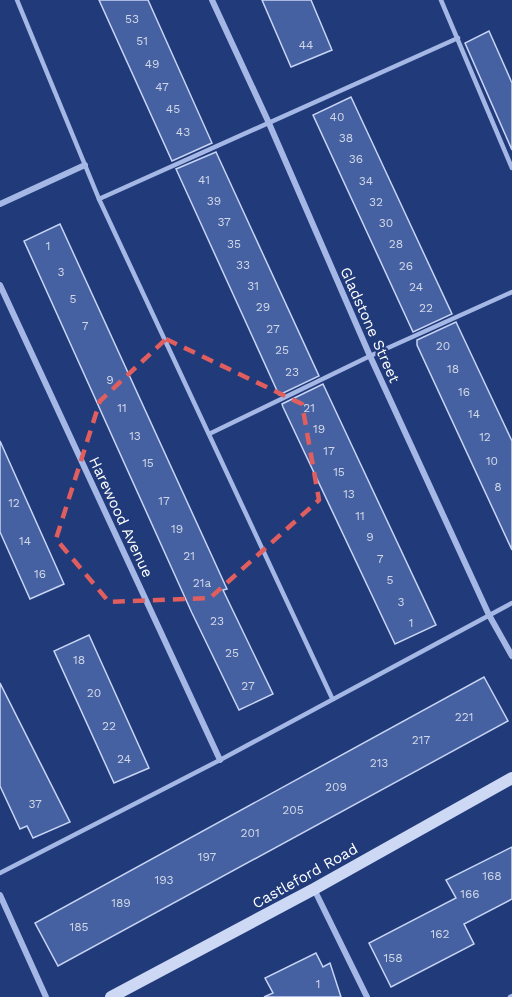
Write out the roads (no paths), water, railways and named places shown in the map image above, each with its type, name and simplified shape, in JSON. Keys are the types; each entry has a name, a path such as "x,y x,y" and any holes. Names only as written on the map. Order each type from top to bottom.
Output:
{"street":[{"name":"Gladstone Street","path":"212,0 268,121 370,356 489,615 512,656"},
{"path":"0,204 85,165"},
{"name":"Harewood Avenue","path":"0,285 219,760"},
{"name":"Castleford Road","path":"111,997 314,889 512,778"},
{"path":"314,889 368,997"},
{"path":"0,895 46,997"}],"lane":[{"path":"17,0 99,199 332,698"},
{"path":"441,0 512,168"},
{"path":"99,199 268,121 458,38"},
{"path":"209,434 370,356 512,292"},
{"path":"0,873 219,760 512,603"}]}
